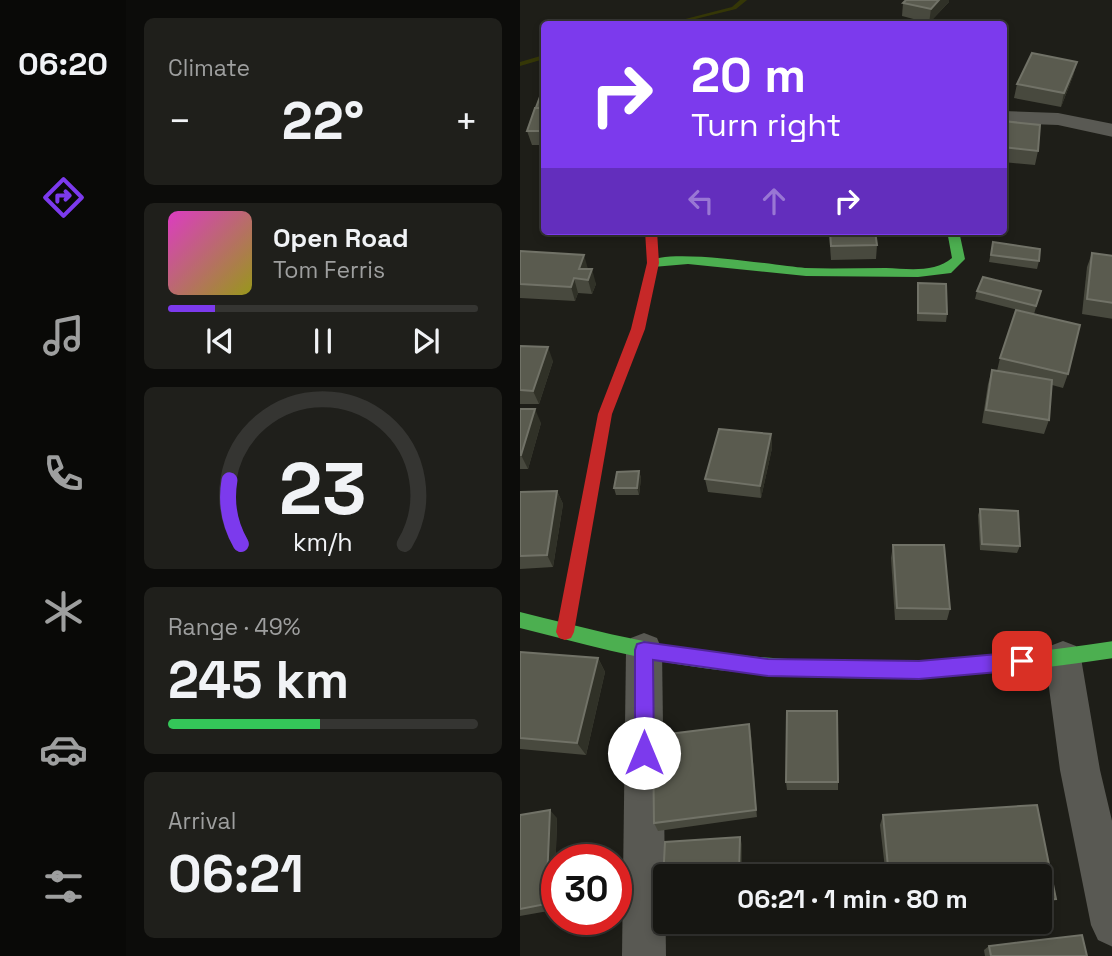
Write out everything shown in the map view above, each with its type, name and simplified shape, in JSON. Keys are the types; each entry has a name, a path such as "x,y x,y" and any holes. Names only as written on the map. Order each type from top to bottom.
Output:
{"street":[{"path":"1007,117 1058,119 1112,131"},
{"path":"565,632 605,414 638,329 653,264 651,235"},
{"path":"653,264 689,260 806,272 927,272 946,270 959,260 954,235"},
{"path":"520,620 644,650 768,667 905,670 1063,658 1112,649"},
{"path":"644,650 644,956"},
{"path":"1063,658 1081,770 1112,925"}],"building":[{"path":"906,0 939,0 931,9 903,3"},
{"path":"1032,53 1077,62 1064,93 1017,84"},
{"path":"541,94 541,108 536,108"},
{"path":"535,108 541,108 541,131 527,131"},
{"path":"1007,121 1040,125 1038,151 1007,147"},
{"path":"830,235 876,235 877,245 831,246"},
{"path":"993,242 1040,249 1039,261 991,255"},
{"path":"520,251 584,255 579,269 592,269 588,280 574,278 571,287 520,284"},
{"path":"1092,253 1113,256 1113,303 1087,299"},
{"path":"983,277 1041,291 1036,306 977,291"},
{"path":"918,283 946,284 947,314 918,313"},
{"path":"1016,310 1080,325 1068,374 1000,358"},
{"path":"520,346 548,347 533,391 520,390"},
{"path":"992,370 1052,380 1049,420 986,410"},
{"path":"520,409 535,409 521,455 520,455"},
{"path":"719,429 771,434 760,486 705,479"},
{"path":"639,471 637,488 614,488 617,472"},
{"path":"557,491 547,555 520,556 520,492"},
{"path":"980,509 1018,511 1020,546 982,544"},
{"path":"893,545 944,545 950,609 897,608"},
{"path":"520,652 598,658 577,743 520,738"},
{"path":"787,711 837,711 838,782 786,782"},
{"path":"749,724 756,810 654,823 653,736"},
{"path":"1037,805 1049,864 888,864 883,815"},
{"path":"550,810 549,844 541,844 541,905 520,909 520,815"},
{"path":"740,837 739,864 664,864 665,842"},
{"path":"1052,879 1056,899 1052,899"},
{"path":"1082,935 1087,956 991,956 989,946"}],"waterway":[{"path":"681,21 734,8 744,0"},
{"path":"520,64 541,58"}],"traffic: fast":[{"path":"653,263 688,260 806,272 918,273 946,270 959,259 954,235"},
{"path":"520,620 644,650 760,666 819,670 937,669 997,665 1113,649"}],"traffic: jam":[{"path":"565,632 605,414 638,329 653,263 651,235"}],"route":[{"path":"644,753 644,650 768,667 919,670 1022,661"}]}
